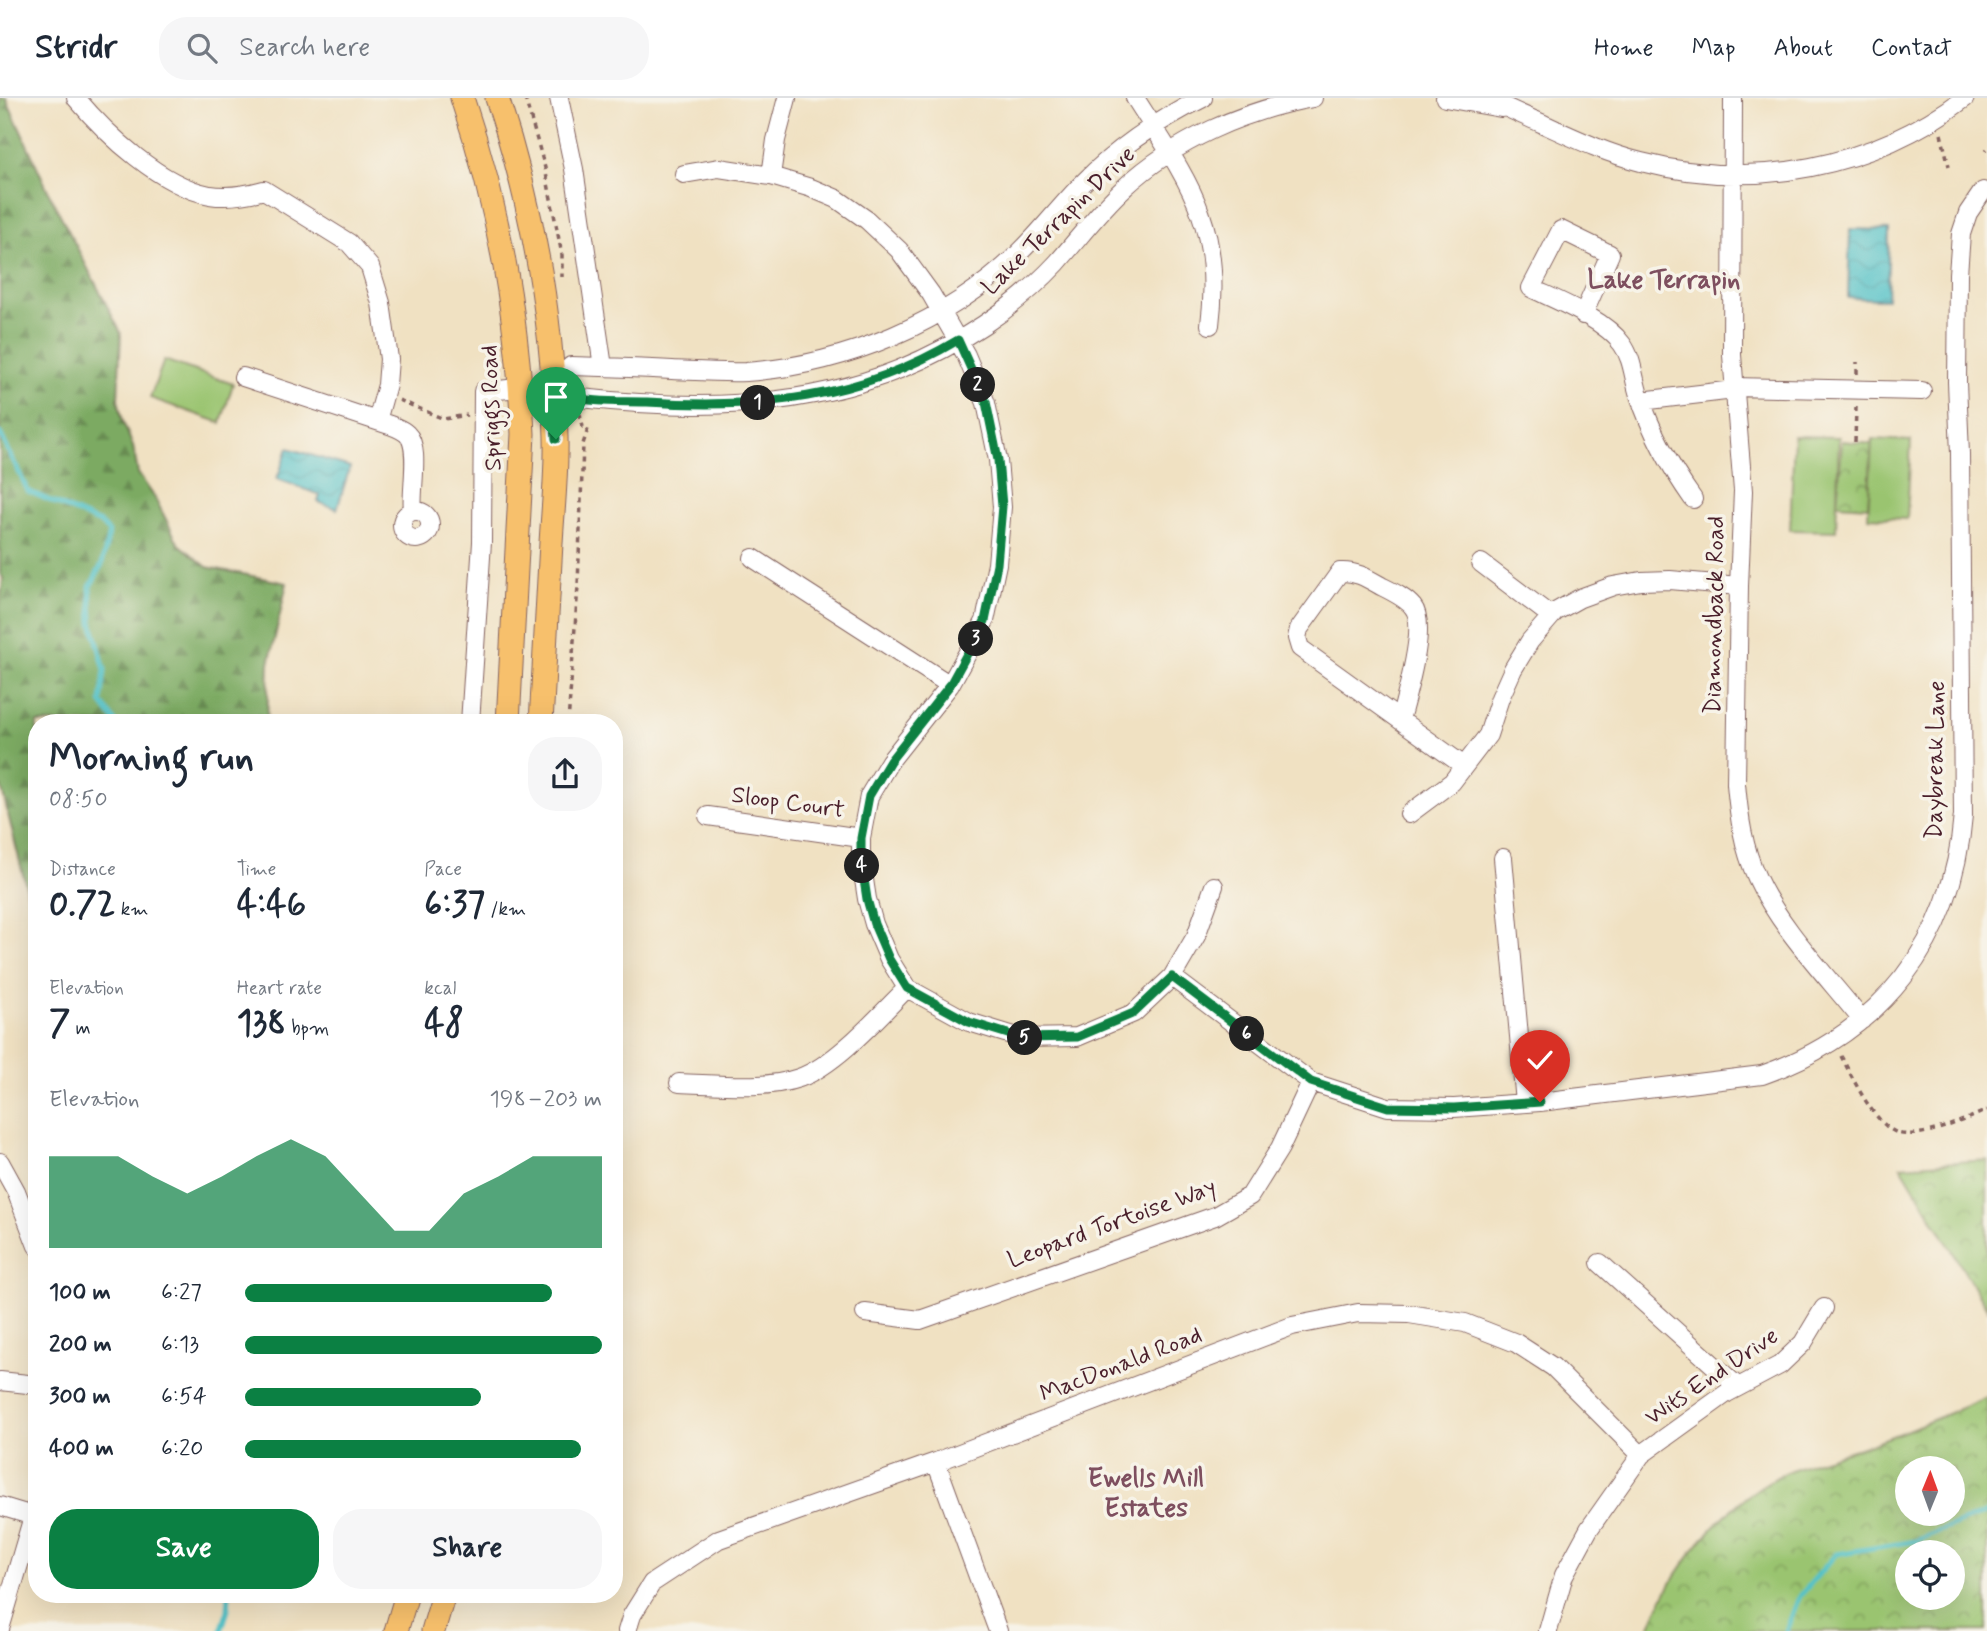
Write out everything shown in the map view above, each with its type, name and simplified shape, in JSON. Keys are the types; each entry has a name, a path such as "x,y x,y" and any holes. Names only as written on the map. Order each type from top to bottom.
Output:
{"main road":[{"name":"Spriggs Road","path":"461,98 476,141 501,243 511,298 521,389 523,434 508,714"},
{"path":"497,98 522,183 539,261 556,439 541,714"},
{"path":"396,1631 404,1603"},
{"path":"433,1631 441,1603"}],"street":[{"path":"76,98 127,148 185,187 228,197 264,190 349,243 370,267 381,303 389,359 387,385 377,421"},
{"path":"559,98 573,169 603,367"},
{"path":"771,176 776,140 787,98"},
{"path":"1135,98 1191,188 1202,215 1210,243 1213,296 1210,325"},
{"name":"Lake Terrapin Drive","path":"552,387 571,366 726,373 780,368 853,351 901,332 942,310 1000,271 1099,168 1130,142 1203,98"},
{"name":"Lake Terrapin Drive","path":"483,411 483,391 552,387 577,398 704,406 763,403 851,387 901,369 958,340 1003,310 1038,281 1125,187 1170,152 1218,127 1313,98"},
{"path":"1445,98 1508,109"},
{"path":"1488,98 1587,144 1634,160 1668,167 1734,174 1785,171 1841,161 1879,148 1915,131 1965,98"},
{"name":"Diamondback Road","path":"1733,98 1734,389 1743,491 1739,586 1739,816 1746,848 1769,902 1862,1020"},
{"path":"684,174 719,168 771,176 837,199 867,220 898,250 942,310 986,402 998,460 1002,506 997,564 985,621 950,685 890,761 869,796 861,838 863,873 874,924 889,959 907,988 969,1022 1021,1038 1077,1037 1134,1013 1172,977 1196,936 1214,886"},
{"name":"Daybreak Lane","path":"1172,977 1311,1082 1388,1107 1454,1108 1525,1103 1762,1075 1791,1065 1833,1042 1885,999 1906,974 1942,911 1954,880 1960,848 1963,816 1958,274 1961,234 1968,213 1983,191"},
{"path":"1583,315 1610,254 1561,230 1531,288 1610,331 1622,344 1630,359 1641,401 1666,454 1693,499"},
{"path":"243,377 377,421 396,428 411,438 414,456 413,511"},
{"path":"1641,401 1734,389 1922,391"},
{"path":"471,714 482,542 483,411"},
{"path":"753,558 950,685"},
{"path":"1481,563 1551,616"},
{"path":"1400,720 1412,668 1419,627 1418,616 1412,606 1359,573 1340,572 1299,629 1297,638 1300,648 1400,720 1464,766"},
{"path":"1409,814 1442,791 1488,735 1513,669 1530,641 1551,616 1580,598 1613,586 1641,581 1670,580 1739,586"},
{"name":"Sloop Court","path":"708,816 861,838"},
{"path":"1503,858 1525,1103"},
{"path":"679,1083 770,1083 800,1078 830,1060 907,988"},
{"name":"Leopard Tortoise Way","path":"865,1312 920,1320 1215,1216 1250,1196 1280,1147 1311,1082"},
{"path":"0,1162 16,1191 28,1222"},
{"path":"1600,1262 1738,1387"},
{"name":"Wits End Drive","path":"1548,1631 1564,1575 1595,1520 1641,1455 1693,1416 1738,1387 1780,1365 1802,1343 1824,1308"},
{"name":"MacDonald Road","path":"627,1631 632,1615 652,1583 719,1539 936,1462 1292,1326 1358,1313 1409,1314 1465,1323 1516,1343 1553,1367 1641,1455"},
{"path":"0,1381 28,1384"},
{"path":"936,1462 998,1631"},
{"path":"0,1506 28,1508"},
{"path":"0,1629 28,1533"}],"path":[{"path":"1941,134 1949,166"},
{"path":"397,400 446,419 483,411"},
{"path":"569,714 578,596 583,444 588,429 583,427"},
{"path":"1833,1042 1867,1102 1886,1127 1900,1134 1920,1133 1969,1119 1987,1110"}],"green space":[{"path":"0,98 6,98 50,195 121,333 118,399 123,422 133,446 138,473 155,498 178,543 207,567 287,583 269,664 267,714 28,714 28,895 0,782 0,606 3,578 0,574"},
{"path":"164,360 233,384 221,423 150,398"},
{"path":"1794,436 1839,437 1836,531 1790,530"},
{"path":"1872,439 1911,441 1907,519 1868,517"},
{"path":"1842,441 1872,444 1868,506 1837,504"},
{"path":"1987,1160 1987,1309 1901,1166"},
{"path":"1987,1397 1987,1631 1648,1631 1670,1585 1685,1563 1719,1521 1739,1503 1759,1488 1801,1466 1925,1423"}],"water":[{"path":"1850,229 1889,230 1887,299 1848,298"},
{"path":"288,448 350,467 337,509 318,502 320,495 277,479"}],"waterway":[{"path":"0,433 28,491 100,523 109,532 102,564 90,587 92,622 105,670 101,702 110,714"},
{"path":"1786,1631 1799,1597 1836,1554 1915,1541 1987,1512"},
{"path":"221,1631 228,1603"}],"district":[{"name":"Lake Terrapin","path":"1664,281"},
{"name":"Ewells Mill Estates","path":"1146,1494"}],"route":[{"path":"556,439 552,387 577,398 704,406 784,401 851,387 901,369 958,340 986,402 998,460 1002,506 997,564 985,621 950,685 890,761 869,796 861,838 861,860 874,924 889,959 907,988 969,1022 1021,1038 1077,1037 1134,1013 1172,977 1311,1082 1388,1107 1454,1108 1540,1102"}]}
